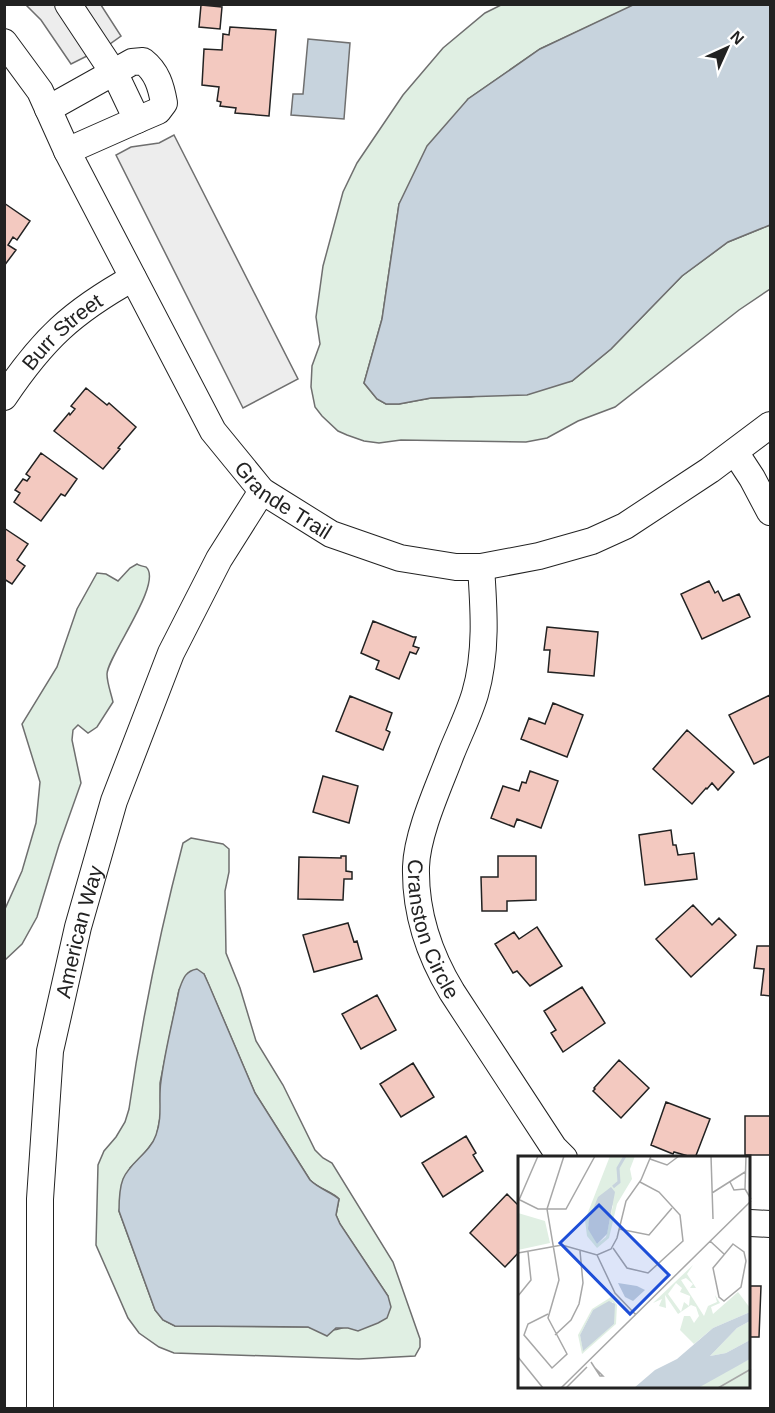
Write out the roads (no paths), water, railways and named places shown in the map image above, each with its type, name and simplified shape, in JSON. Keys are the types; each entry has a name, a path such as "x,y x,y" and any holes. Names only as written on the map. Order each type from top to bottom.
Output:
{"street":[{"path":"68,4 114,74 137,120"},
{"name":"Grande Trail","path":"4,42 40,91 67,151 213,430 262,490 331,534 400,558 456,567 481,567 539,556 592,541 617,530 652,510 771,425"},
{"path":"48,109 132,62 143,61 151,68 161,86 164,103 158,111 67,151"},
{"name":"Burr Street","path":"4,398 52,334 85,307 133,278"},
{"path":"735,452 771,512"},
{"name":"American Way","path":"40,1408 40,1199 49,1062 78,927 114,801 171,653 219,559 262,490"},
{"name":"Cranston Circle","path":"481,567 485,633 475,693 429,809 416,865 422,926 440,973 554,1148 562,1156"},
{"path":"751,1223 771,1224"}]}
